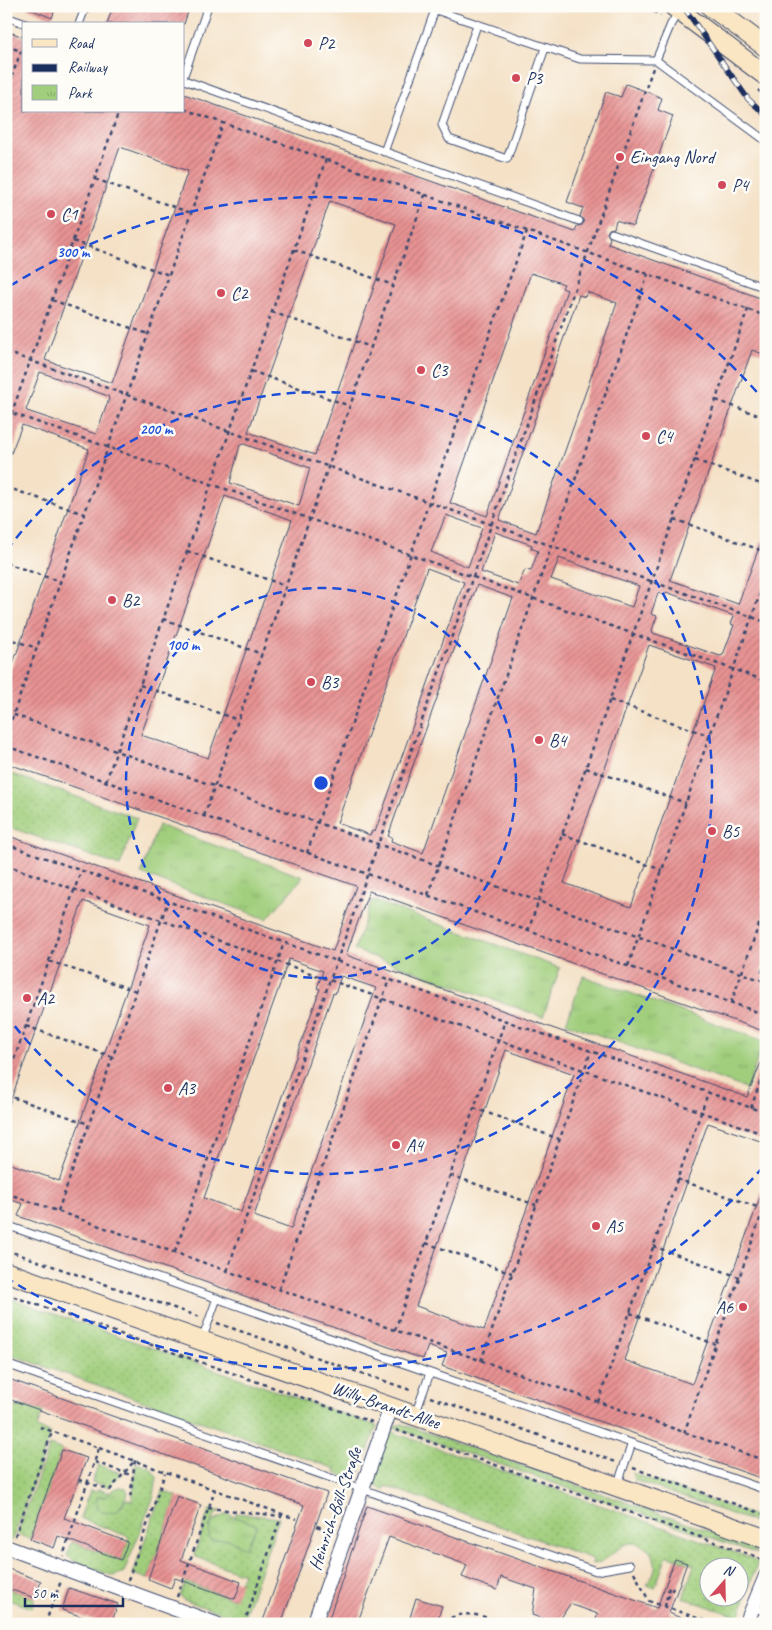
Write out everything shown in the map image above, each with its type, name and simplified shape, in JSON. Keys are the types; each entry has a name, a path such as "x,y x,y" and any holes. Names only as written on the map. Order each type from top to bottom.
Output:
{"main road":[{"path":"710,6 766,47"},
{"path":"678,8 766,76"},
{"name":"Willy-Brandt-Allee","path":"6,1272 766,1539"}],"street":[{"name":"Heinrich-Böll-Straße","path":"314,1624 391,1407"},
{"path":"10,1545 216,1624"},
{"path":"746,1624 759,1610 766,1576"}],"lane":[{"path":"80,22 86,6"},
{"path":"185,72 208,6"},
{"path":"424,6 435,8 477,25 580,59 656,60 766,141"},
{"path":"384,152 435,8"},
{"path":"656,60 678,8"},
{"path":"6,17 22,23"},
{"path":"477,25 442,125 450,139 507,159 545,48"},
{"path":"185,80 578,221"},
{"path":"612,233 766,288"},
{"path":"6,1225 766,1490"},
{"path":"202,1341 217,1298"},
{"path":"6,1364 596,1571 630,1565"},
{"path":"415,1416 430,1372"},
{"path":"616,1486 632,1443"}],"path":[{"path":"6,46 22,52 6,92"},
{"path":"227,1271 656,60"},
{"path":"185,109 766,316"},
{"path":"6,429 119,112"},
{"path":"6,735 223,123"},
{"path":"106,781 326,159"},
{"path":"95,179 191,213"},
{"path":"204,816 425,194"},
{"path":"307,853 428,502 527,231"},
{"path":"73,240 169,275"},
{"path":"294,250 393,285"},
{"path":"428,896 648,274"},
{"path":"52,300 148,334"},
{"path":"528,931 748,309"},
{"path":"272,312 371,347"},
{"path":"6,352 766,622"},
{"path":"251,371 350,406"},
{"path":"716,400 766,418"},
{"path":"6,411 766,680"},
{"path":"695,460 766,486"},
{"path":"6,487 84,514"},
{"path":"674,519 766,552"},
{"path":"187,551 286,586"},
{"path":"6,563 60,582"},
{"path":"628,966 766,577"},
{"path":"163,619 262,654"},
{"path":"6,638 37,648"},
{"path":"140,685 238,720"},
{"path":"610,700 710,736"},
{"path":"6,712 766,982"},
{"path":"6,746 766,1015"},
{"path":"586,768 686,803"},
{"path":"562,834 662,870"},
{"path":"6,844 766,1114"},
{"path":"6,865 766,1135"},
{"path":"6,1082 81,871"},
{"path":"58,1211 168,901"},
{"path":"731,1003 766,906"},
{"path":"174,1252 284,942"},
{"path":"49,961 136,991"},
{"path":"279,1289 389,980"},
{"path":"395,1330 505,1021"},
{"path":"26,1026 113,1057"},
{"path":"481,1361 591,1051"},
{"path":"751,1108 766,1066"},
{"path":"598,1402 708,1093"},
{"path":"6,1095 89,1124"},
{"path":"474,1108 560,1139"},
{"path":"450,1174 536,1205"},
{"path":"677,1179 763,1209"},
{"path":"6,1193 766,1461"},
{"path":"684,1432 766,1202"},
{"path":"426,1243 512,1274"},
{"path":"653,1246 739,1277"},
{"path":"6,1250 766,1515"},
{"path":"630,1313 716,1344"},
{"path":"40,1428 135,1460 165,1473 296,1519"},
{"path":"10,1545 52,1432"},
{"path":"61,1560 99,1448"},
{"path":"79,1480 110,1490 135,1460"},
{"path":"130,1499 135,1460"},
{"path":"94,1462 133,1476"},
{"path":"127,1583 165,1473"},
{"path":"176,1600 215,1490"},
{"path":"208,1508 282,1515"},
{"path":"244,1624 282,1515"},
{"path":"317,1526 324,1529"},
{"path":"630,1565 649,1601 714,1624"},
{"path":"45,1624 61,1580"},
{"path":"668,1599 669,1587"},
{"path":"665,1607 673,1588"},
{"path":"447,1624 448,1619 459,1613 472,1613 505,1624"},
{"path":"6,1618 24,1624"}],"green space":[{"path":"6,772 137,818 120,866 6,826"},
{"path":"158,825 303,877 267,919 141,874"},
{"path":"372,900 560,968 543,1017 354,950"},
{"path":"583,976 764,1041 747,1089 566,1023"},
{"path":"6,1297 377,1426 360,1473 350,1479 335,1473 336,1469 6,1353"},
{"path":"6,1406 30,1407 43,1411 37,1428 51,1433 12,1541 6,1538"},
{"path":"402,1424 749,1545 758,1554 392,1427"},
{"path":"389,1431 751,1558 758,1562 750,1585 750,1558 700,1558 700,1604 683,1598 694,1565 667,1555 655,1588 646,1585 654,1572 654,1558 648,1550 636,1543 629,1543 599,1563 592,1564 593,1559 386,1486 384,1490 379,1488 374,1481 373,1475"},
{"path":"50,1445 62,1450 30,1539 17,1534"},
{"path":"136,1463 150,1468 157,1477 154,1496 124,1572 114,1576 79,1564 67,1556 72,1542 121,1560 129,1537 80,1518 90,1490 97,1492 98,1489 111,1493 106,1498 101,1496 121,1507 126,1499 132,1501"},
{"path":"98,1465 121,1473 107,1487 92,1482"},
{"path":"632,1473 766,1520 766,1526 634,1480"},
{"path":"120,1487 126,1488 128,1493 118,1511 106,1513 96,1508 97,1497 106,1497 112,1490"},
{"path":"162,1491 177,1496 148,1579 133,1574"},
{"path":"209,1510 221,1511 216,1513 209,1529 232,1530 236,1513 279,1518 244,1617 235,1618 184,1600 180,1596 185,1582 234,1599 243,1574 194,1556"},
{"path":"227,1514 257,1525 245,1548 228,1539 211,1540 209,1532 213,1521"},
{"path":"6,1588 35,1598 32,1608 6,1599"},
{"path":"712,1608 742,1608 739,1617"}],"building":[{"path":"23,6 56,6 52,18"},
{"path":"113,6 190,6 185,22 108,22"},
{"path":"6,31 22,36 22,112 185,112 185,94 575,232 577,226 582,225 584,222 580,216 583,208 567,202 606,92 621,97 626,84 662,98 658,110 673,116 633,226 616,220 614,228 609,229 607,233 610,238 608,244 766,300 766,355 752,350 670,580 738,604 766,529 766,958 761,972 766,974 766,1032 369,891 346,955 747,1097 766,1050 766,1087 760,1102 766,1104 766,1143 708,1123 624,1360 692,1384 766,1181 766,1480 442,1366 447,1353 428,1346 423,1359 18,1216 23,1204 6,1198 6,1162 59,1181 150,925 83,901 6,1113 6,835 333,951 356,886 6,763 6,683 89,449 22,425 6,466","holes":["120,147 188,171 112,383 45,360","330,201 396,224 315,455 248,432","531,273 564,284 562,288 567,290 487,516 450,503","587,292 617,303 536,533 499,520 579,295 585,297","40,372 108,396 109,399 96,434 27,411","244,444 310,468 299,506 230,483 240,445","225,496 292,520 208,758 141,735","446,515 482,528 468,567 431,552","495,532 532,545 531,548 538,551 531,571 525,570 518,585 481,572","559,558 639,586 632,607 551,579","427,568 464,582 375,832 372,831 370,835 337,823","477,585 513,598 423,853 391,841 392,837 388,836","666,592 734,616 731,624 734,625 723,655 720,656 653,633 652,630 657,616 651,614 658,593 665,595","649,645 716,668 631,907 564,883","289,959 323,971 317,988 320,989 241,1212 204,1198","341,976 376,988 291,1229 254,1216 333,993 335,994","506,1050 574,1074 484,1330 416,1306"]},
{"path":"6,1378 327,1493 281,1624 263,1621 304,1505 6,1398"},
{"path":"62,1450 87,1458 64,1518 128,1542 121,1560 58,1536 54,1548 30,1539"},
{"path":"177,1496 201,1505 181,1560 241,1582 235,1599 175,1578 171,1588 148,1579"},
{"path":"367,1506 657,1608 675,1559 687,1563 669,1613 695,1624 594,1624 598,1614 570,1604 557,1624 532,1615 536,1589 501,1577 497,1590 462,1577 467,1565 389,1537 357,1624 327,1624"},
{"path":"6,1568 41,1581 35,1598 6,1588"},
{"path":"69,1588 118,1604 111,1624 104,1624 62,1610"},
{"path":"416,1598 442,1606 436,1624 408,1624"}],"railway":[{"path":"683,6 748,99 766,115"}],"place":[{"name":"P2","path":"308,43"},
{"name":"P3","path":"516,78"},
{"name":"Eingang Nord","path":"620,157"},
{"name":"P4","path":"722,185"},
{"name":"C1","path":"51,214"},
{"name":"C2","path":"221,293"},
{"name":"C3","path":"421,370"},
{"name":"C4","path":"646,436"},
{"name":"B2","path":"112,600"},
{"name":"B3","path":"311,682"},
{"name":"B4","path":"539,740"},
{"name":"B5","path":"712,831"},
{"name":"A2","path":"27,998"},
{"name":"A3","path":"168,1088"},
{"name":"A4","path":"396,1145"},
{"name":"A5","path":"596,1226"},
{"name":"A6","path":"743,1307"}]}
